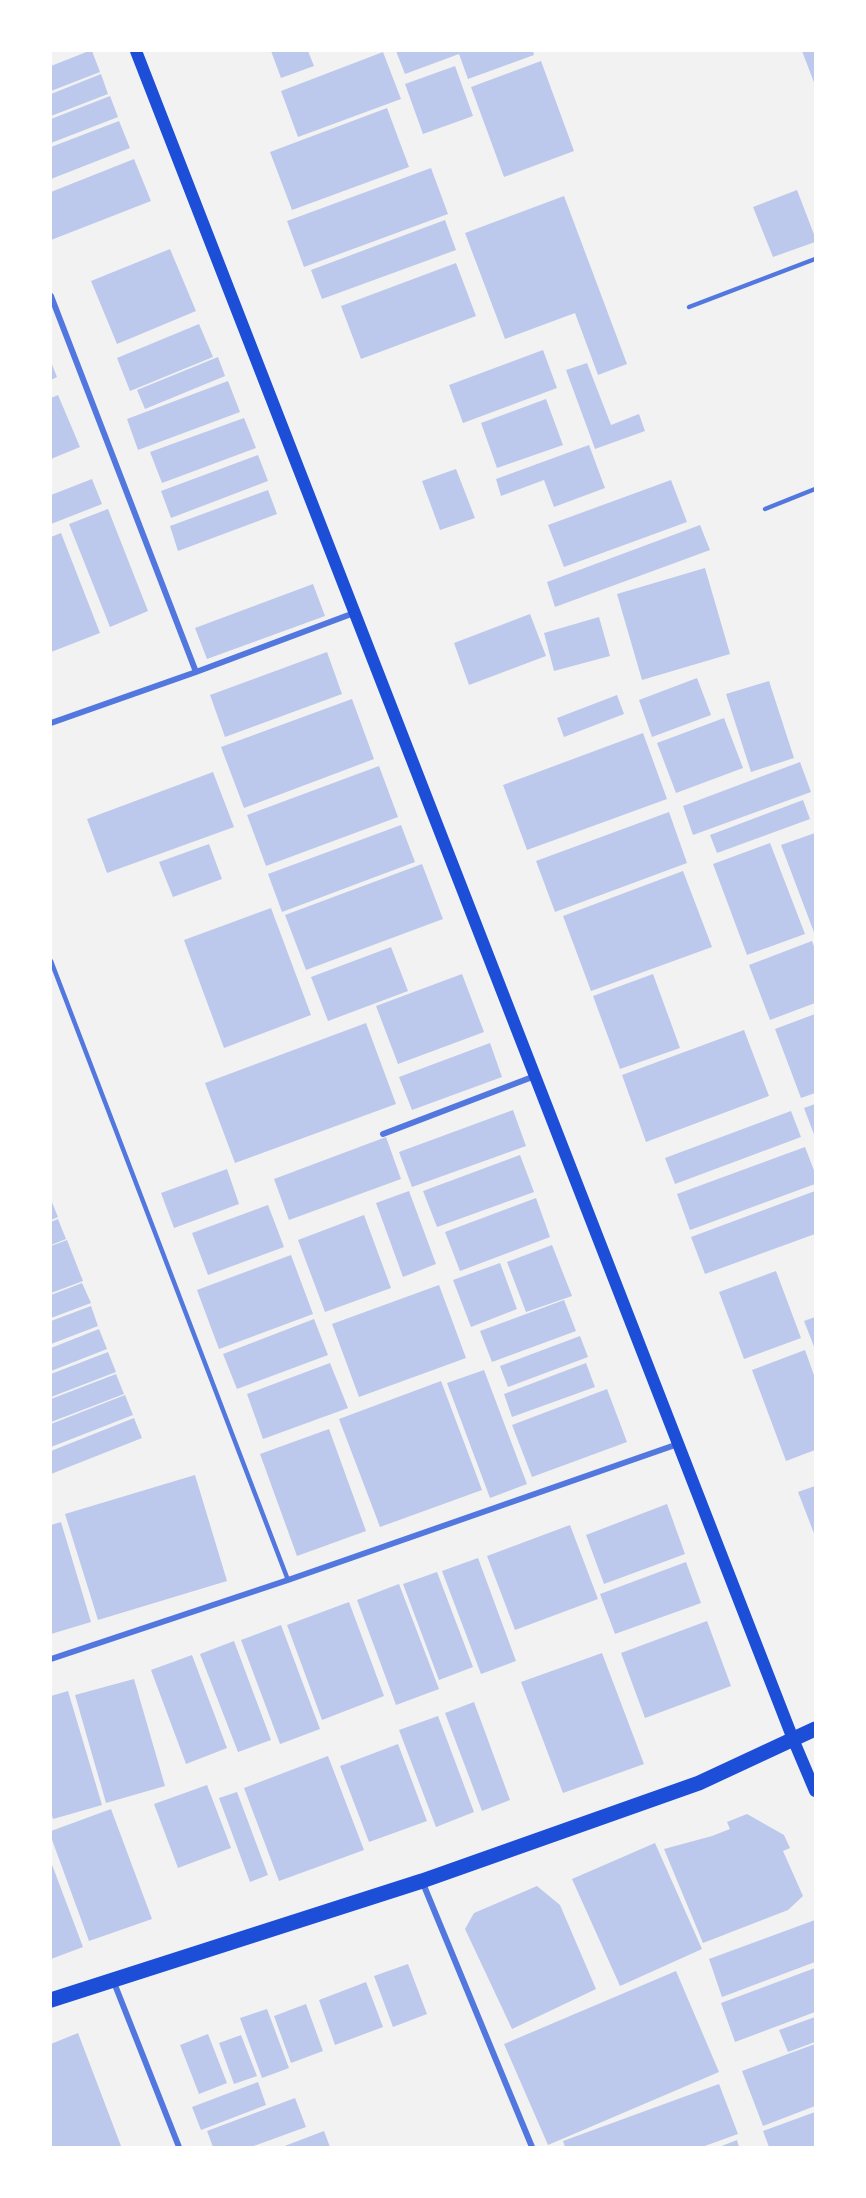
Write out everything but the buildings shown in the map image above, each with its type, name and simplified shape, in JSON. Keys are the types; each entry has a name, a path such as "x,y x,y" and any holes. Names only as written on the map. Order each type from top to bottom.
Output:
{"main road":[{"path":"136,51 815,1791"},
{"path":"51,2000 422,1881 699,1783 815,1729"}],"street":[{"path":"51,296 196,672"},
{"path":"51,723 355,613"},
{"path":"383,1134 535,1076"},
{"path":"51,1659 288,1580 678,1444"},
{"path":"422,1881 532,2147"},
{"path":"112,1979 179,2147"}],"lane":[{"path":"688,306 815,259"},
{"path":"765,509 815,489"},
{"path":"51,961 288,1580"}]}
